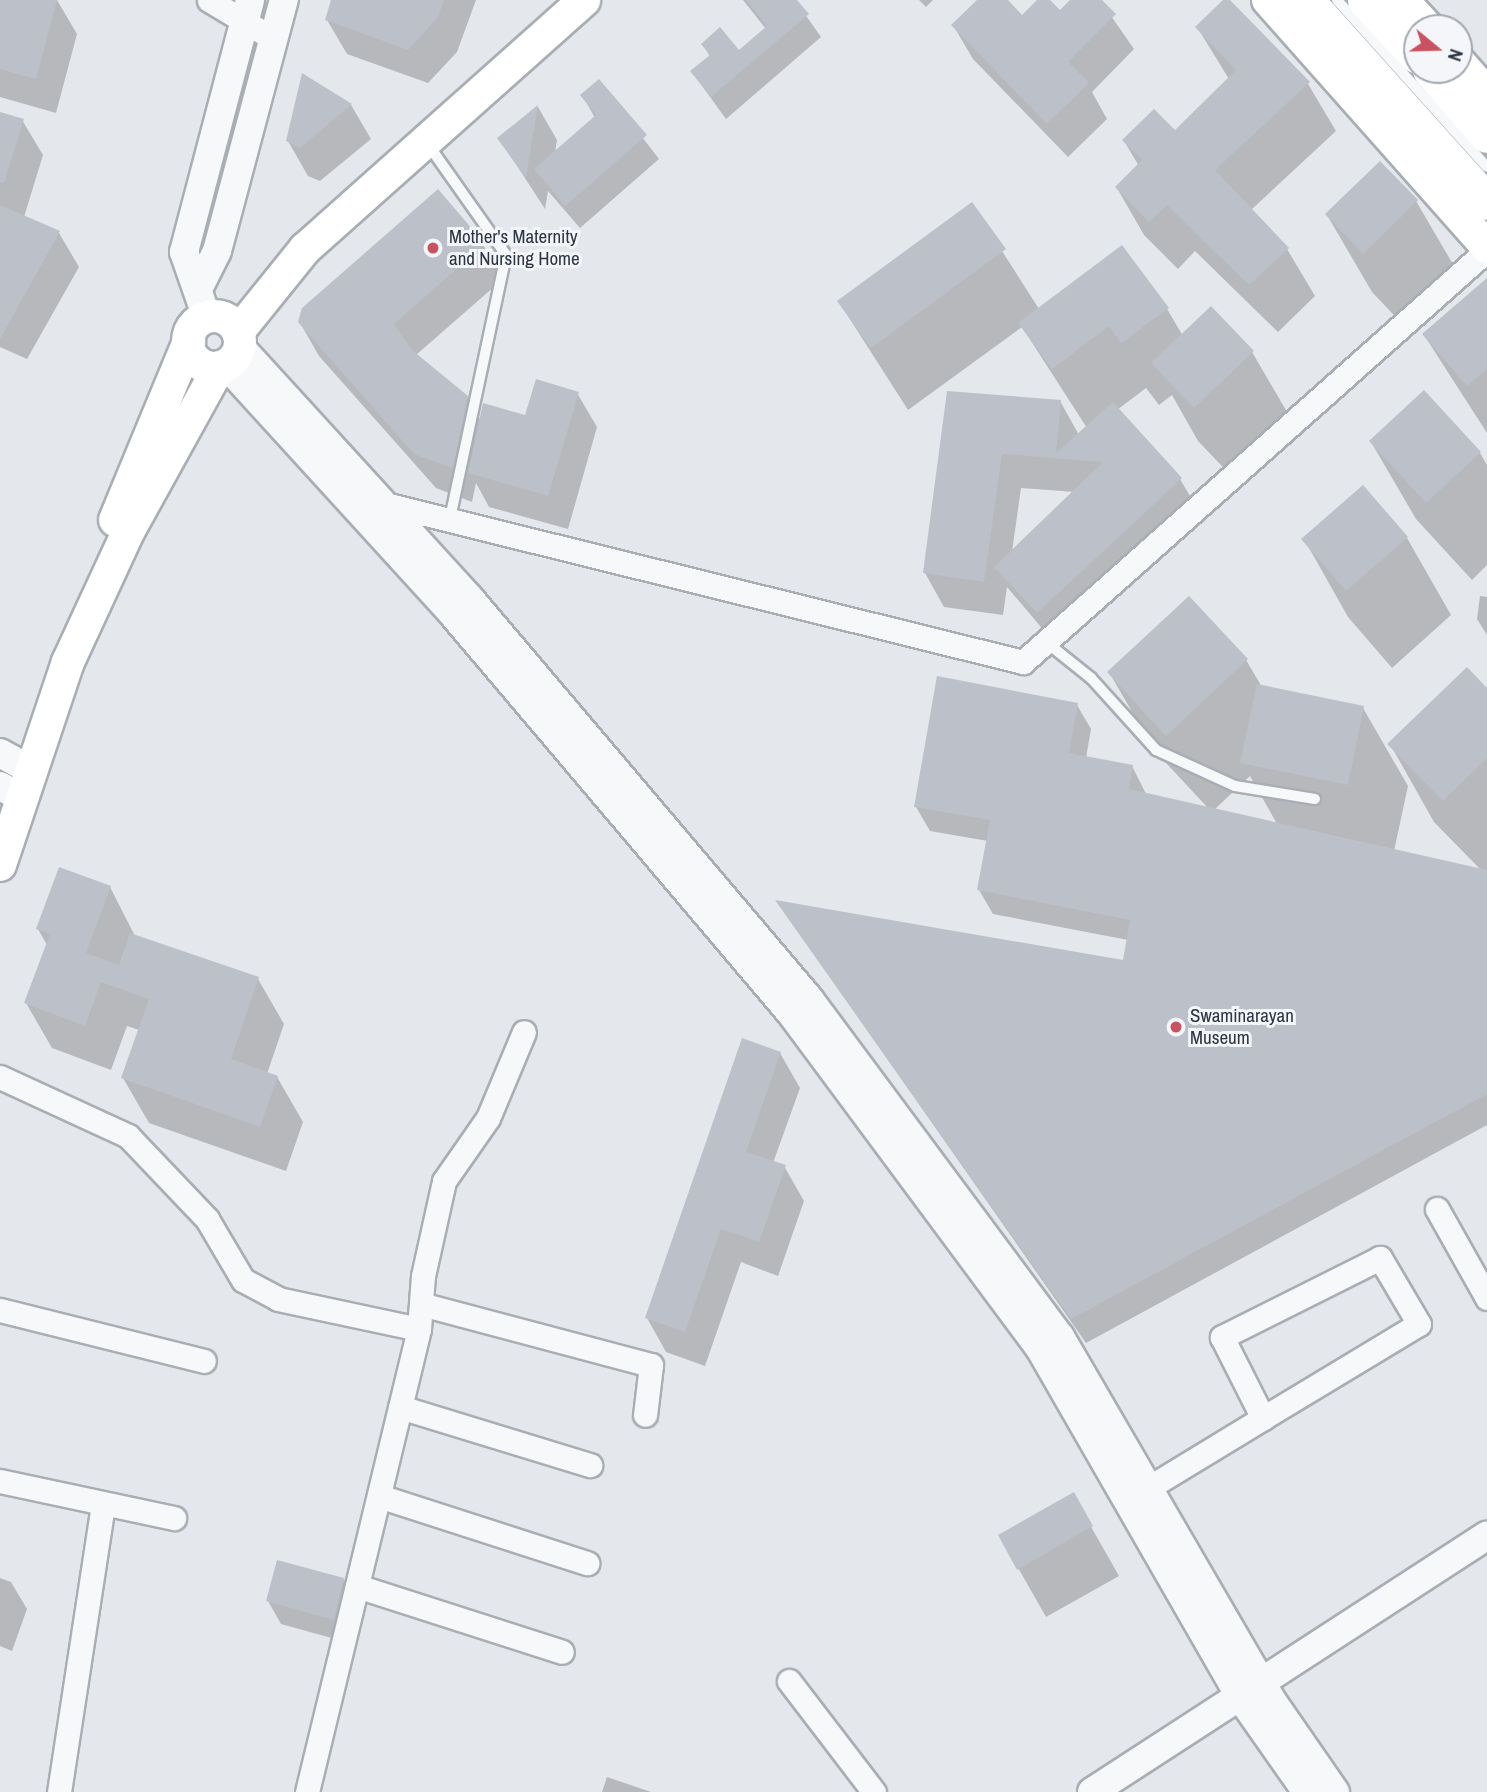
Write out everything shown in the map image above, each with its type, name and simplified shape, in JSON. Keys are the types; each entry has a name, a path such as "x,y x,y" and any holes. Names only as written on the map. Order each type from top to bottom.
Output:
{"main road":[{"path":"0,865 8,776 217,334 290,236 550,0"},
{"path":"217,334 424,140 584,0"},
{"path":"1268,0 1487,248"},
{"path":"1306,0 1487,202"},
{"path":"1365,0 1403,41"},
{"path":"1402,0 1416,14"},
{"path":"1473,78 1487,94"},
{"path":"1442,84 1487,135"}],"street":[{"path":"209,0 247,11 272,38"},
{"path":"284,0 217,251 217,334 385,505 809,999 1060,1337 1148,1488 1307,1792"},
{"path":"247,11 184,252 217,334 791,1013 1041,1350 1251,1689 1335,1792"},
{"path":"385,505 1024,662 1487,248"},
{"path":"307,1792 419,1329 421,1304 444,1181 488,1118 524,1032"},
{"path":"0,1077 128,1136 207,1219 243,1280 278,1299 419,1329"},
{"path":"1437,1209 1487,1298"},
{"path":"1148,1488 1419,1324 1380,1258 1222,1337 1263,1418"},
{"path":"421,1304 651,1365 645,1415"},
{"path":"0,1310 204,1361"},
{"path":"400,1407 590,1465"},
{"path":"0,1481 103,1506 174,1518"},
{"path":"379,1496 587,1563"},
{"path":"59,1792 103,1506"},
{"path":"1092,1792 1487,1535"},
{"path":"357,1586 562,1652"},
{"path":"789,1681 874,1792"}],"lane":[{"path":"1337,0 1487,167"},
{"path":"424,140 506,255 450,519"},
{"path":"1046,642 1091,678 1156,750 1235,786 1315,799"}],"building":[{"path":"0,0 57,0 36,79 0,69"},
{"path":"331,0 444,0 438,17 408,50 325,20"},
{"path":"746,0 797,0 809,14 711,97 690,71 710,55 701,44 720,27 739,50 767,26"},
{"path":"977,0 1008,0 1022,15 1037,0 1050,0 1060,10 1070,0 1102,0 1116,14 1068,62 1089,83 1047,124 951,25"},
{"path":"1223,0 1230,0 1310,82 1215,170 1289,248 1249,285 1167,205 1149,222 1115,187 1142,160 1122,140 1154,109 1175,130 1236,70 1195,27"},
{"path":"302,73 352,104 300,148 286,141"},
{"path":"599,79 647,135 565,206 534,169 596,115 580,95"},
{"path":"538,105 526,178 497,138"},
{"path":"0,112 24,119 4,183 0,182"},
{"path":"1380,161 1418,200 1363,254 1325,214"},
{"path":"438,189 485,244 394,324 412,350 468,396 453,468 414,454 298,322 302,308"},
{"path":"972,202 1006,249 871,348 837,301"},
{"path":"0,205 60,231 0,339"},
{"path":"1122,245 1169,308 1121,343 1109,326 1052,369 1018,323"},
{"path":"1487,278 1487,369 1467,386 1422,334"},
{"path":"1211,306 1254,351 1194,408 1151,363"},
{"path":"536,379 579,392 548,496 468,473 483,403 525,415"},
{"path":"1424,390 1481,452 1426,503 1369,441"},
{"path":"947,391 1061,400 1056,453 1113,402 1182,478 1037,613 994,567 1103,462 1002,454 984,582 923,573"},
{"path":"1363,485 1408,537 1346,591 1301,539"},
{"path":"1189,596 1248,659 1166,736 1107,672"},
{"path":"1467,667 1487,688 1487,758 1443,801 1387,744"},
{"name":"Swaminarayan Museum","path":"937,676 1078,703 1069,753 1133,765 1129,789 1487,870 1487,1094 1071,1319 775,900 1123,960 1130,920 977,890 990,820 914,807"},
{"path":"1257,684 1364,706 1348,785 1240,763"},
{"path":"59,867 111,886 86,953 119,965 130,933 259,977 231,1059 278,1076 260,1127 121,1078 149,999 101,982 85,1026 24,1003 50,934 36,929"},
{"path":"742,1038 781,1052 746,1152 786,1165 759,1242 721,1229 685,1332 645,1318"},
{"path":"1074,1492 1093,1526 1017,1570 998,1535"},
{"path":"277,1560 344,1578 334,1620 266,1601"}],"place":[{"name":"Mother's Maternity and Nursing Home","path":"433,248"},
{"name":"Swaminarayan Museum","path":"1176,1027"}]}
